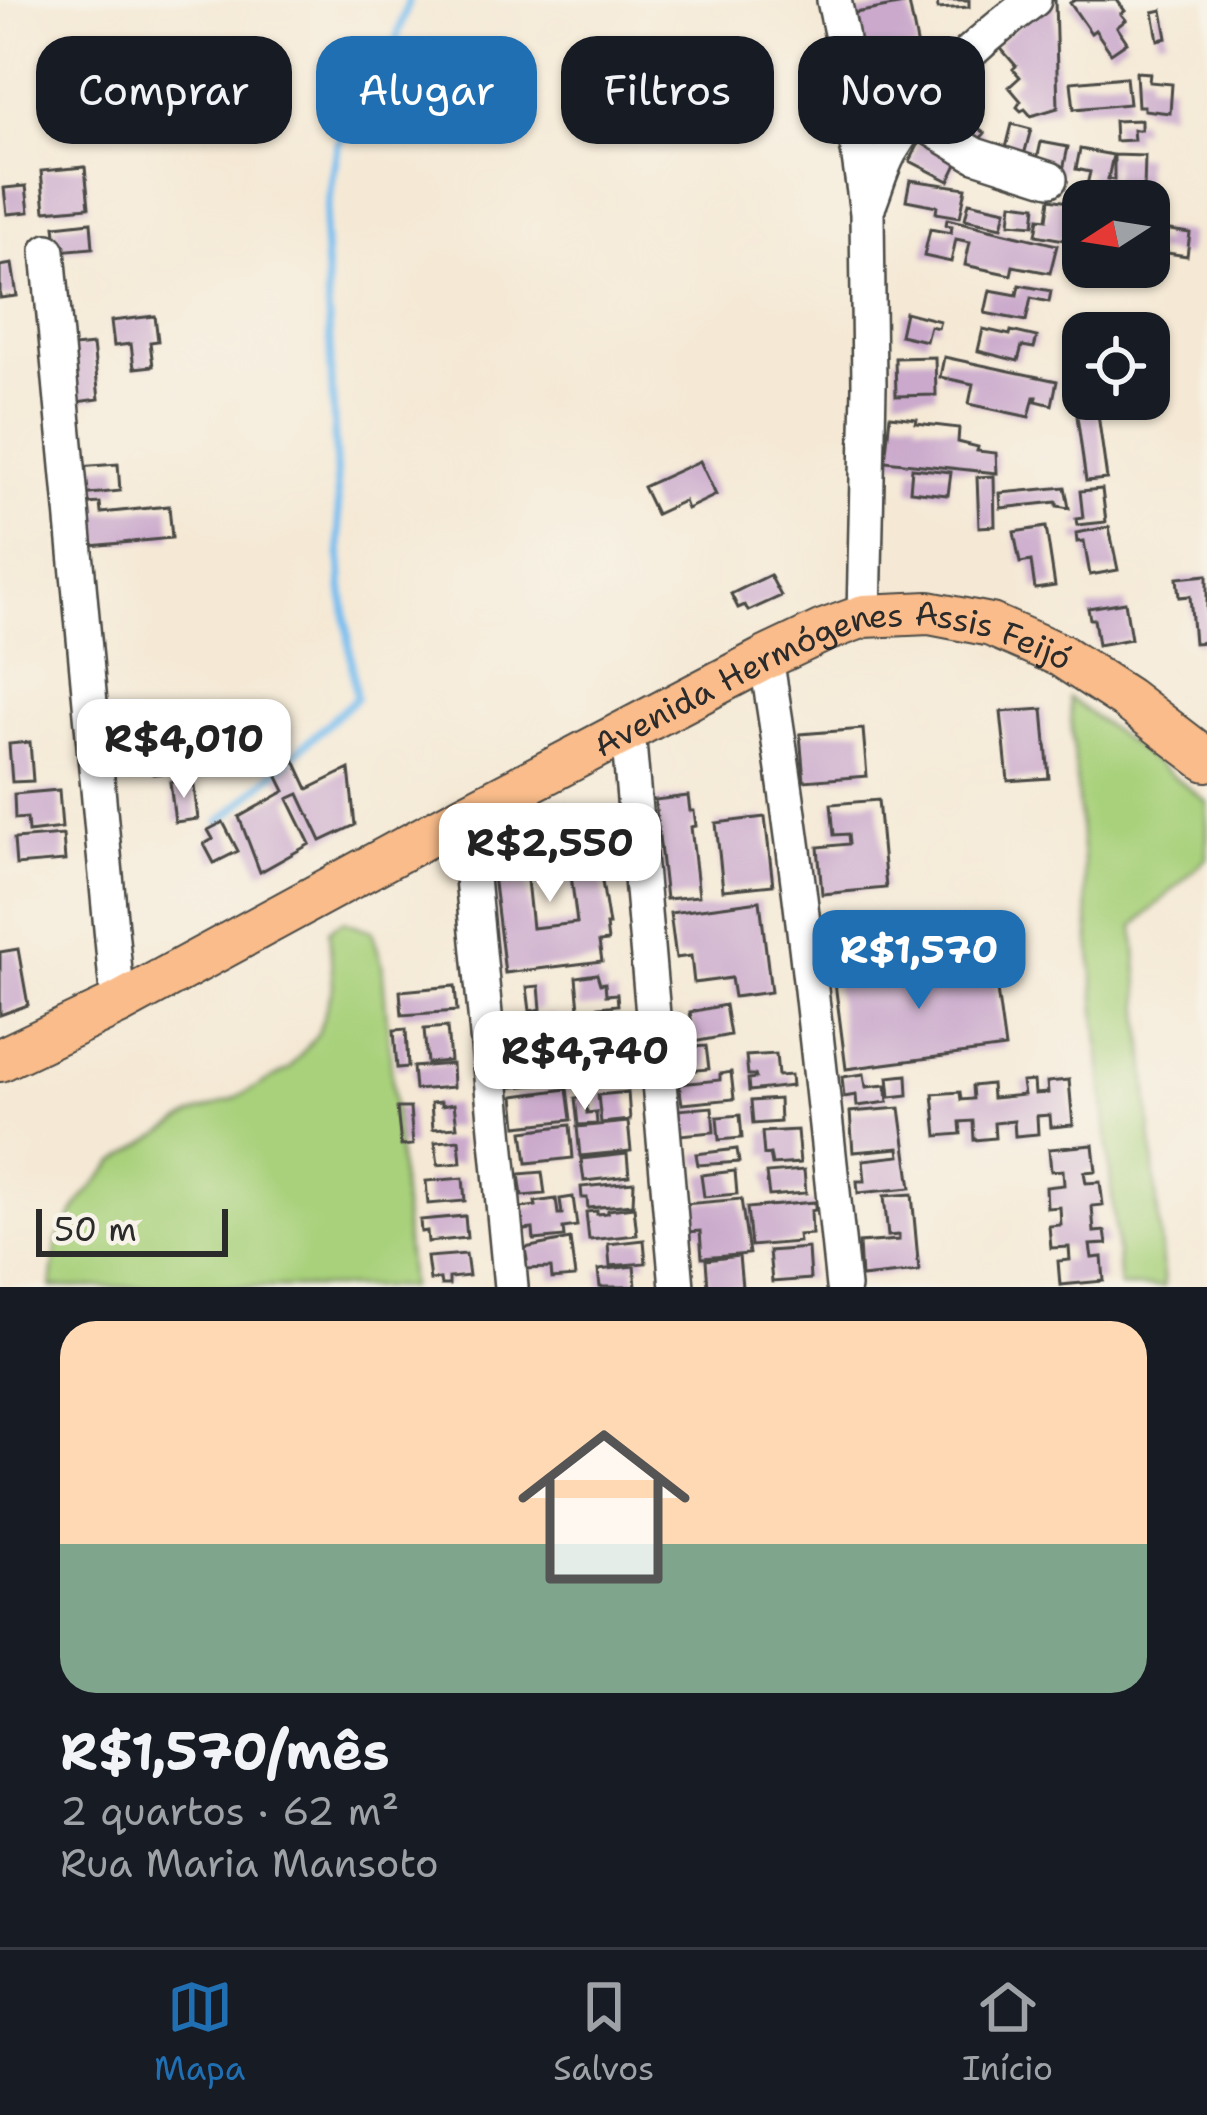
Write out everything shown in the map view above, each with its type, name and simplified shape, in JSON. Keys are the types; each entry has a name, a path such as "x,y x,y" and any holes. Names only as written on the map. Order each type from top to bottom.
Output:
{"main road":[{"name":"Avenida Hermógenes Assis Feijó","path":"0,1060 118,1004 766,658 864,616 929,613 991,625 1060,656 1126,698 1207,760"}],"street":[{"path":"834,0 867,212 864,616"},
{"path":"985,39 1034,0"},
{"path":"867,212 896,144"},
{"path":"956,144 974,155 1050,178"},
{"path":"48,251 118,1004"},
{"path":"766,658 810,964 843,1287"},
{"path":"628,730 677,1287"},
{"path":"466,815 511,1287"}],"green space":[{"path":"1069,698 1207,802 1207,858 1134,926 1164,1287 1120,1287"},
{"path":"343,921 372,931 382,963 410,1287 51,1287 57,1240 82,1199 115,1162 193,1114 238,1097 289,1069 318,1033 333,987 329,930"}],"building":[{"path":"937,0 969,0 969,7 938,9"},
{"path":"1047,0 1055,0 1058,108 1031,116 1017,107 1021,101 1009,87 1020,77 997,44"},
{"path":"1117,0 1126,20 1117,27 1127,42 1111,53 1070,3"},
{"path":"909,3 916,36 854,36 850,14"},
{"path":"1162,10 1167,38 1158,40 1153,12"},
{"path":"1136,72 1150,73 1149,82 1172,84 1170,113 1138,106"},
{"path":"1126,77 1129,104 1074,109 1071,82"},
{"path":"1141,120 1141,130 1133,130 1134,140 1115,141 1114,121"},
{"path":"1012,124 1031,129 1024,155 1006,148"},
{"path":"1041,142 1068,147 1062,175 1035,169"},
{"path":"918,144 959,160 949,181 910,161"},
{"path":"1080,149 1113,155 1108,179 1114,180 1088,180 1090,172 1076,169"},
{"path":"1114,155 1145,156 1144,180 1114,180"},
{"path":"85,167 89,207 45,211 41,171"},
{"path":"910,180 966,188 960,217 906,200"},
{"path":"26,186 29,212 7,214 4,188"},
{"path":"1050,199 1062,201 1062,240 1036,235 1039,218 1047,219"},
{"path":"969,202 1006,210 1002,227 965,219"},
{"path":"1012,203 1036,206 1034,225 1010,223"},
{"path":"947,219 1057,245 1050,273 1013,266 1011,275 965,265 970,242 956,239 951,262 924,256 930,229 951,233"},
{"path":"91,222 93,248 58,251 55,226"},
{"path":"1170,230 1190,233 1187,256 1170,253"},
{"path":"12,264 17,296 0,298 0,266"},
{"path":"1019,285 1051,291 1049,302 1031,298 1026,321 985,313 990,290 1017,295"},
{"path":"905,312 940,321 938,328 930,326 926,341 900,335"},
{"path":"155,316 158,341 150,342 153,366 134,368 131,344 114,346 111,321"},
{"path":"983,329 1037,337 1034,348 1022,346 1018,361 978,351"},
{"path":"93,345 99,399 69,403 64,348"},
{"path":"935,357 936,395 896,396 895,358"},
{"path":"944,357 1057,381 1052,405 1034,397 1029,417 969,404 973,384 940,377"},
{"path":"890,416 959,428 958,442 996,453 997,473 885,461"},
{"path":"1078,420 1099,420 1107,479 1086,481"},
{"path":"700,461 716,495 687,509 684,501 656,514 643,487"},
{"path":"118,464 120,491 80,495 78,467"},
{"path":"912,468 951,472 948,495 910,491"},
{"path":"994,476 995,526 979,527 977,477"},
{"path":"1065,487 1069,508 1057,502 1001,508 1000,493"},
{"path":"1102,489 1106,522 1077,525 1076,519 1083,518 1080,491"},
{"path":"100,503 101,513 169,506 172,538 90,546 86,504"},
{"path":"1046,527 1055,586 1035,589 1031,561 1020,563 1014,532"},
{"path":"1109,527 1118,570 1090,575 1084,541 1077,542 1076,533"},
{"path":"770,575 781,596 748,611 745,605 738,608 731,594"},
{"path":"1207,575 1207,642 1194,643 1190,596 1179,597 1177,578"},
{"path":"1125,602 1131,639 1098,645 1088,608"},
{"path":"1043,709 1049,778 1008,781 1001,712"},
{"path":"863,729 867,776 804,781 800,734"},
{"path":"30,742 33,781 12,782 9,744"},
{"path":"192,743 194,770 154,774 152,746"},
{"path":"137,749 139,772 107,774 106,751"},
{"path":"295,761 308,789 349,769 355,825 321,841 299,794 288,799 310,844 260,872 239,817 285,791 277,775"},
{"path":"193,779 198,819 175,822 170,782"},
{"path":"59,790 62,828 28,832 27,818 15,819 14,794"},
{"path":"688,796 696,826 691,827 699,896 666,899 655,800"},
{"path":"878,800 886,888 822,894 818,847 849,844 848,834 834,835 831,804"},
{"path":"765,817 773,885 723,890 716,823"},
{"path":"223,822 238,851 214,863 204,844 213,839 208,830"},
{"path":"63,835 65,861 16,865 14,839"},
{"path":"595,838 609,925 608,941 599,942 602,961 505,973 490,851","holes":["571,875 577,923 532,928 527,880"]},
{"path":"760,901 771,992 734,997 731,978 694,983 691,956 676,958 670,913"},
{"path":"18,949 28,1005 0,1015 0,952"},
{"path":"992,954 1005,1048 846,1069 834,975"},
{"path":"597,974 600,984 605,983 606,995 617,994 618,1005 579,1009 576,977"},
{"path":"455,986 457,1011 402,1015 400,991"},
{"path":"539,986 541,1009 530,1011 527,987"},
{"path":"725,1005 730,1035 673,1046 671,1034 693,1030 690,1012"},
{"path":"554,1015 558,1049 512,1054 508,1020"},
{"path":"447,1027 450,1061 427,1063 424,1029"},
{"path":"621,1028 624,1052 570,1060 569,1046 585,1044 584,1031"},
{"path":"406,1029 408,1067 397,1068 394,1030"},
{"path":"706,1046 709,1069 686,1071 680,1048"},
{"path":"776,1054 778,1076 791,1075 792,1086 749,1091 748,1079 756,1078 748,1075 746,1056"},
{"path":"565,1056 567,1082 512,1087 510,1061"},
{"path":"452,1064 453,1087 415,1090 413,1067"},
{"path":"731,1072 734,1099 682,1104 679,1084 720,1080 720,1074"},
{"path":"864,1074 866,1087 886,1085 888,1102 857,1106 856,1095 844,1097 842,1077"},
{"path":"907,1075 908,1095 890,1097 888,1077"},
{"path":"1069,1080 1073,1125 1051,1127 1050,1115 1037,1116 1038,1134 1015,1136 1014,1121 994,1123 995,1138 974,1140 973,1121 960,1122 961,1134 937,1136 933,1094 960,1092 961,1100 973,1099 972,1086 991,1084 992,1098 1024,1095 1022,1082 1034,1081 1035,1094 1048,1093 1047,1082"},
{"path":"567,1089 571,1120 517,1126 514,1096"},
{"path":"628,1092 630,1120 601,1123 598,1095"},
{"path":"586,1097 587,1113 596,1112 597,1124 578,1125 575,1098"},
{"path":"779,1099 780,1122 753,1124 751,1101"},
{"path":"441,1102 441,1106 454,1104 457,1127 433,1129 431,1103"},
{"path":"712,1107 714,1132 680,1135 677,1110"},
{"path":"397,1108 410,1108 413,1145 401,1146"},
{"path":"900,1108 911,1188 858,1193 857,1181 865,1181 863,1160 900,1156 899,1148 853,1152 850,1112"},
{"path":"740,1115 742,1138 719,1140 717,1117"},
{"path":"628,1122 631,1151 580,1156 577,1127"},
{"path":"570,1125 573,1158 527,1163 523,1131"},
{"path":"797,1130 800,1163 772,1165 770,1154 764,1155 762,1132"},
{"path":"459,1140 461,1163 438,1165 435,1142"},
{"path":"1093,1145 1096,1171 1084,1172 1086,1183 1100,1182 1103,1205 1092,1206 1094,1232 1105,1231 1107,1244 1090,1245 1092,1258 1102,1257 1104,1281 1060,1285 1058,1261 1070,1260 1069,1247 1051,1248 1049,1226 1061,1225 1060,1207 1047,1208 1046,1187 1064,1185 1063,1170 1051,1171 1049,1149"},
{"path":"737,1149 739,1162 698,1165 696,1154"},
{"path":"627,1154 629,1176 584,1181 581,1159"},
{"path":"804,1170 806,1193 769,1196 766,1173"},
{"path":"735,1171 737,1194 704,1197 701,1175"},
{"path":"542,1172 545,1194 522,1196 519,1174"},
{"path":"463,1178 465,1201 428,1204 426,1181"},
{"path":"634,1182 633,1204 588,1208 587,1198 582,1198 581,1187"},
{"path":"912,1194 919,1271 861,1277 859,1243 899,1240 899,1235 888,1236 884,1196"},
{"path":"573,1197 577,1226 563,1228 564,1237 534,1240 533,1229 524,1230 521,1208 556,1199 558,1214 562,1214 560,1199"},
{"path":"741,1199 749,1254 702,1258 700,1231 686,1232 684,1204"},
{"path":"815,1202 812,1234 798,1235 799,1242 751,1246 747,1208"},
{"path":"634,1207 637,1235 589,1240 586,1212"},
{"path":"465,1216 467,1238 428,1242 427,1231 421,1232 420,1220"},
{"path":"570,1239 575,1277 552,1279 551,1268 522,1269 521,1261 527,1260 525,1248"},
{"path":"644,1240 646,1263 610,1266 608,1244"},
{"path":"808,1248 810,1279 772,1282 769,1251"},
{"path":"466,1254 469,1276 449,1278 449,1285 430,1280 427,1257"},
{"path":"739,1256 742,1287 708,1287 706,1260"},
{"path":"634,1266 636,1287 600,1287 598,1270"}],"waterway":[{"path":"220,822 356,698 342,586 324,230 338,144 393,50 409,0"}]}
